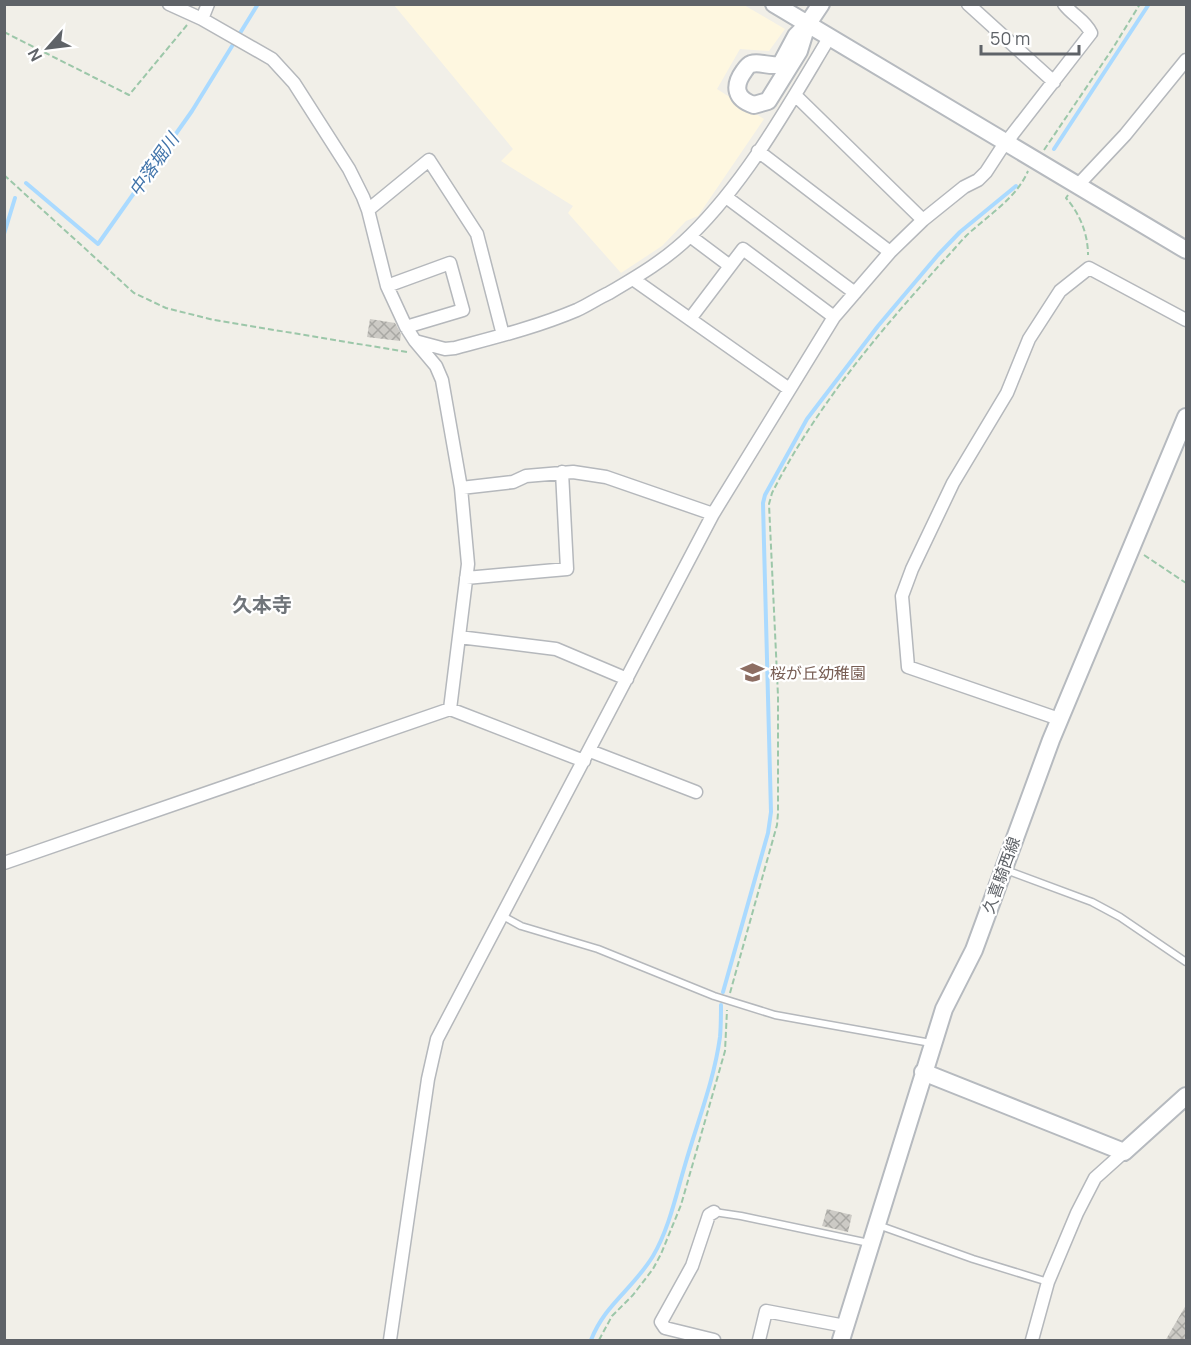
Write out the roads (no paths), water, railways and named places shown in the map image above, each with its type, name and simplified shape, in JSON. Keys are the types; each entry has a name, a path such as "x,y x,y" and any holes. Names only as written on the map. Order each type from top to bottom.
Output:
{"street":[{"path":"169,4 272,59 294,83 349,170 368,210 387,286 406,327 436,366 442,380 461,488 468,564 450,709"},
{"path":"198,18 208,4"},
{"path":"774,4 1006,143 1073,188 1186,250"},
{"path":"807,25 799,51 768,101 754,105 742,98 737,90 737,80 748,65 777,66 780,64 796,36 807,25 821,4"},
{"path":"968,4 1054,82"},
{"path":"390,1341 431,1061 437,1039 713,514 834,317 890,252 923,220 964,187 978,180 1091,33 1086,23 1071,13 1064,4"},
{"path":"415,341 445,349 455,348 578,310 633,279 664,258 690,236 726,197 758,152 829,38"},
{"path":"1073,188 1125,135 1186,60"},
{"path":"795,94 923,220"},
{"path":"758,152 890,252"},
{"path":"368,210 429,160 477,234 503,335"},
{"path":"726,197 855,293"},
{"path":"690,236 730,266"},
{"path":"690,319 743,249 834,317"},
{"path":"387,286 450,263 463,310 406,327"},
{"path":"1059,719 908,667 902,596 953,483 1007,393 1029,339 1060,291 1089,268 1186,320"},
{"path":"633,279 789,389"},
{"name":"久喜騎西線","path":"843,1333 922,1072 944,1009 974,950 1059,719 1186,417"},
{"path":"466,578 567,569 562,472"},
{"path":"461,488 513,482 526,476 573,472 606,477 713,514"},
{"path":"459,637 556,649 627,679"},
{"path":"4,862 450,709 696,792"},
{"path":"922,1072 1125,1152"},
{"path":"1032,1341 1048,1282 1077,1213 1095,1178 1186,1096"},
{"path":"714,1212 710,1215 692,1266 662,1322 665,1328 714,1341"},
{"path":"759,1341 766,1311 843,1333"}],"lane":[{"path":"1003,869 1092,902 1120,917 1186,962"},
{"path":"501,915 521,926 598,949 728,1000 775,1015 932,1043"},
{"path":"714,1212 870,1244"},
{"path":"876,1224 973,1259 1048,1282"}],"waterway":[{"name":"中落堀川","path":"26,183 98,244 192,111 258,4"},
{"path":"1054,149 1149,4"},
{"path":"723,992 768,833 771,812 763,503 765,495 807,419 878,326 960,232 1016,186"},
{"name":"中落堀川","path":"4,234 15,198"},
{"path":"591,1340 611,1306 637,1278 653,1256 672,1212 714,1070 720,1037 721,1005"}],"place":[{"name":"桜が丘幼稚園","path":"752,673"}],"district":[{"name":"久本寺","path":"262,605"}]}
